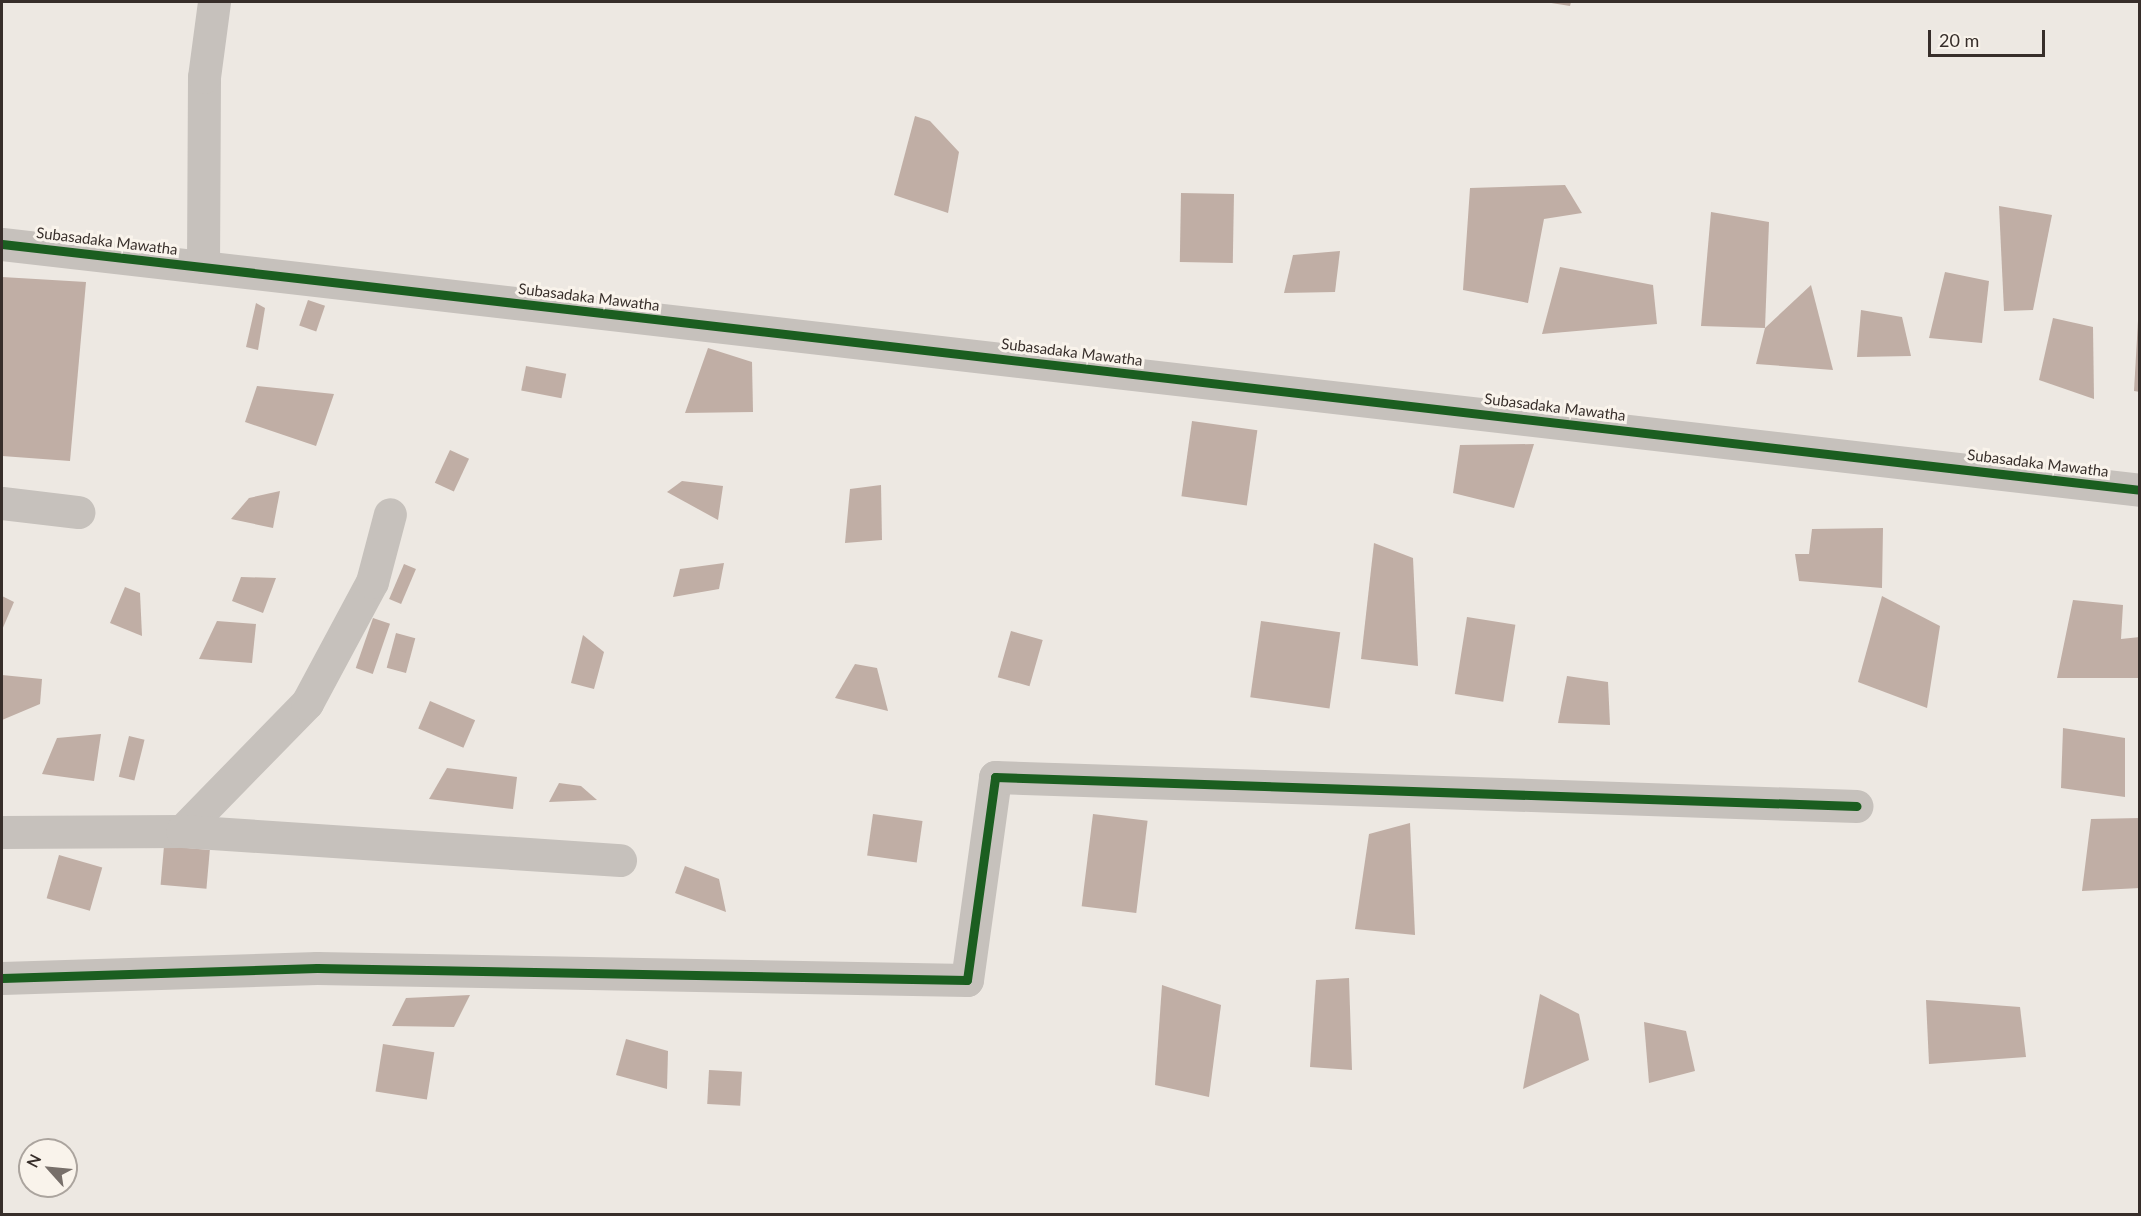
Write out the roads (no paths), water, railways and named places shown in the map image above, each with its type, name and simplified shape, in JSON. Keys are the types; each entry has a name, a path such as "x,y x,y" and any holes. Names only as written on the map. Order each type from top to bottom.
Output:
{"street":[{"path":"203,267 204,77 214,2"},
{"name":"Subasadaka Mawatha","path":"2,244 2139,490"},
{"path":"2,503 78,512"},
{"path":"182,831 307,703 372,582 390,514"},
{"path":"2,978 317,968 967,980 995,777 1857,807"},
{"path":"2,832 182,831 620,860"}]}
